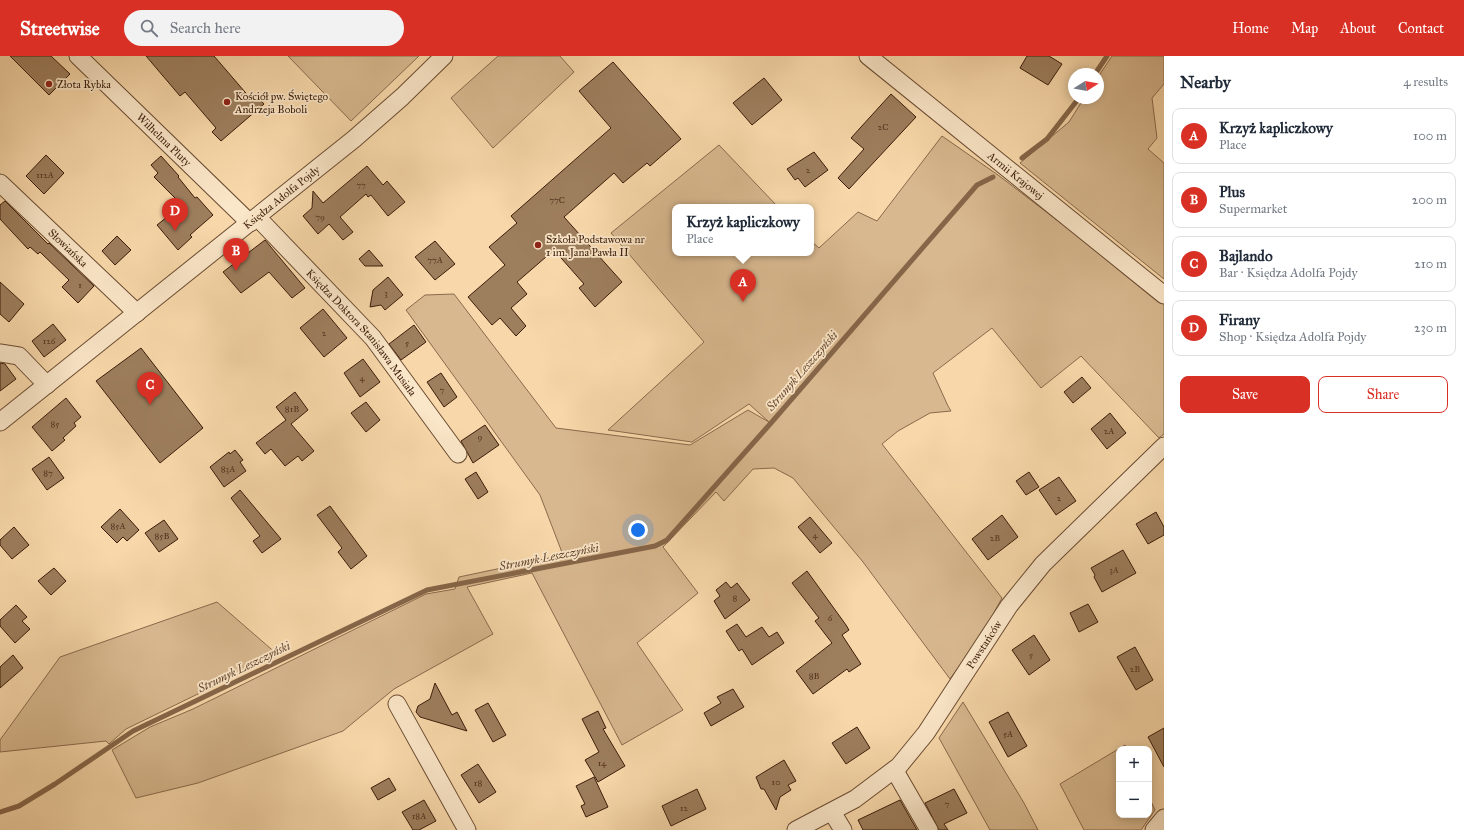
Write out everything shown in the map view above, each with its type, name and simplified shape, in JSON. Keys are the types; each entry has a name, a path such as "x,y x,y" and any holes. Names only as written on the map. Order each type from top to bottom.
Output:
{"street":[{"name":"Wilhelma Pluty","path":"78,56 254,220"},
{"name":"Księdza Adolfa Pojdy","path":"0,422 254,220 374,122 444,56"},
{"name":"Armii Krajowej","path":"868,56 1164,295"},
{"name":"Słowiańska","path":"0,183 137,313"},
{"name":"Księdza Doktora Stanisława Musiała","path":"254,220 373,338 458,454"},
{"path":"0,353 19,356 47,385"},
{"name":"Powstańców","path":"796,830 855,799 895,771 926,732 1009,606 1038,570 1164,446"},
{"path":"397,704 468,830"},
{"path":"895,771 929,830"},
{"path":"832,812 843,830"},
{"path":"1154,830 1164,818"}],"shaded area":[{"path":"288,56 419,56 351,121"},
{"path":"498,56 560,56 574,72 493,148 451,98"},
{"path":"1112,56 1164,56 1164,84 1152,98 1157,138 1148,149 1164,163 1164,279 1020,163 1069,122 1080,104 1104,104 1104,68"},
{"path":"942,136 998,175 1164,302 1164,434 1159,438 1081,356 1041,388 992,328 933,373 951,411 930,413 898,431 882,444 1002,598 980,638 950,679 863,562 793,478 774,468 753,469 724,501 716,492 663,547 698,593 637,643 683,710 622,745 532,573 467,587 493,634 394,689 343,731 198,783 136,798 112,750 150,727 193,709 426,594 455,589 459,577 563,555 540,495 406,310 425,295 454,294 556,428 690,445 748,410 769,422 749,404 692,442 608,430 704,342 611,233 719,145 775,204 672,204 672,256 814,256 814,244 819,248 858,212 877,221"},
{"path":"217,602 278,655 126,729 109,744 106,741 0,752 0,740 60,657"},
{"path":"963,702 1024,803 1038,830 990,830 939,738"},
{"path":"1116,750 1116,818 1149,818 1141,830 1084,830 1060,784"},
{"path":"1152,804 1155,810 1152,814"}],"building":[{"name":"Złota Rybka","path":"10,56 51,56 70,74 49,95"},
{"name":"Kościół pw. Świętego Andrzeja Boboli","path":"146,56 214,56 251,99 255,94 264,104 221,141 212,132 216,128 185,92 180,96"},
{"path":"1027,56 1049,56 1062,64 1048,85 1020,68"},
{"path":"613,62 681,139 650,166 647,163 623,183 614,173 564,217 622,282 595,307 579,288 584,284 554,250 517,282 527,294 511,308 526,326 516,336 500,318 492,325 468,297 505,265 489,247 517,223 511,216 611,128 579,91"},
{"path":"764,78 782,100 752,125 733,103"},
{"path":"891,94 916,117 849,189 838,178 864,149 851,138"},
{"path":"814,152 828,170 805,187 798,178 795,180 787,169"},
{"path":"46,155 64,173 44,194 26,176"},
{"path":"161,156 179,176 178,177 195,198 197,197 213,215 190,235 192,237 178,250 157,225 182,205 154,177 158,173 151,165"},
{"path":"367,166 383,185 387,181 405,202 388,216 371,195 368,197 366,194 340,217 353,232 343,240 329,224 318,234 303,216 312,208 313,191 323,203"},
{"path":"5,201 48,244 49,243 94,286 78,303 62,287 69,280 40,252 38,254 30,247 28,249 0,219 0,205"},
{"path":"117,236 131,250 115,265 102,251"},
{"path":"265,240 305,288 292,298 269,272 241,293 223,272"},
{"path":"435,241 455,264 435,280 415,257"},
{"path":"369,250 383,266 365,266 359,259"},
{"path":"388,277 403,295 385,310 381,305 370,307 373,290"},
{"path":"0,282 24,304 9,322 0,314"},
{"path":"323,309 347,338 324,357 300,328"},
{"path":"53,324 66,340 44,357 32,341"},
{"path":"414,325 426,342 401,360 389,344"},
{"path":"141,348 203,428 160,463 96,381"},
{"path":"363,359 380,382 360,397 344,373"},
{"path":"0,363 5,364 16,379 0,391"},
{"path":"441,373 457,397 444,407 427,382"},
{"path":"1082,377 1091,388 1073,403 1064,392"},
{"path":"295,392 308,410 291,424 314,451 302,461 298,456 285,466 271,449 265,454 256,443 286,420 276,407"},
{"path":"66,398 81,417 74,423 76,426 63,438 65,440 52,451 32,427"},
{"path":"366,402 380,420 366,432 351,413"},
{"path":"1110,413 1126,433 1107,449 1091,429"},
{"path":"485,425 499,445 473,463 461,441"},
{"path":"235,450 243,460 240,462 246,471 224,487 210,467 229,452 230,454"},
{"path":"49,457 64,478 47,490 32,469"},
{"path":"476,472 488,492 478,499 465,479"},
{"path":"1029,472 1039,487 1026,495 1016,481"},
{"path":"1059,477 1076,501 1056,515 1039,490"},
{"path":"240,490 281,539 262,553 253,541 260,536 231,498"},
{"path":"330,506 367,556 351,569 338,552 342,548 317,515"},
{"path":"120,509 139,530 127,541 123,537 117,543 101,527"},
{"path":"1156,512 1164,527 1164,535 1148,544 1136,524"},
{"path":"1002,515 1018,537 988,560 972,539"},
{"path":"810,517 832,543 820,553 798,527"},
{"path":"164,520 178,539 159,552 145,533"},
{"path":"14,527 29,545 12,559 0,545 0,540"},
{"path":"1123,550 1136,573 1102,592 1091,568"},
{"path":"54,568 66,581 51,595 38,581"},
{"path":"807,571 849,630 842,635 861,664 849,672 847,669 813,694 796,671 832,643 815,621 819,618 792,583"},
{"path":"726,582 731,588 737,583 750,600 725,619 714,601 720,596 716,590"},
{"path":"1088,604 1098,622 1079,632 1070,613"},
{"path":"16,605 27,617 22,621 30,629 15,643 0,626 0,620"},
{"path":"737,624 746,637 762,627 769,637 777,632 784,643 752,665 742,649 739,651 726,631"},
{"path":"1034,635 1050,660 1029,675 1012,650"},
{"path":"1135,647 1153,680 1136,690 1117,657"},
{"path":"13,655 23,668 0,688 0,667"},
{"path":"435,683 452,715 457,712 467,731 420,717 416,712 418,706 430,699"},
{"path":"733,689 744,707 711,726 704,713 721,703 717,697"},
{"path":"488,703 506,735 493,742 475,710"},
{"path":"598,711 606,728 603,729 625,766 598,782 585,760 599,752 582,719"},
{"path":"1008,712 1027,746 1008,757 989,722"},
{"path":"857,727 870,748 846,764 832,743"},
{"path":"1164,728 1164,767 1148,737"},
{"path":"784,760 796,781 788,785 791,790 780,797 776,810 764,789 761,789 756,777"},
{"path":"478,764 496,792 479,803 461,775"},
{"path":"594,777 608,807 586,817 581,806 585,804 576,786"},
{"path":"389,778 396,790 378,800 371,788"},
{"path":"697,789 706,809 671,826 662,806"},
{"path":"954,789 967,813 944,824 948,830 939,830 925,803"},
{"path":"424,800 436,821 419,830 413,830 402,812"},
{"path":"900,800 917,830 863,830 858,820"}],"waterway":[{"name":"Strumyk Leszczyński","path":"1099,68 1107,56"},
{"name":"Strumyk Leszczyński","path":"1022,158 1047,139 1074,104"},
{"name":"Strumyk Leszczyński","path":"0,812 19,806 55,784 133,731 427,590 655,546 667,540 771,423 977,185 993,177"}],"place":[{"name":"Złota Rybka","path":"49,84"},
{"name":"Kościół pw. Świętego Andrzeja Boboli","path":"227,102"},
{"name":"Firany","path":"175,231"},
{"name":"Szkoła Podstawowa nr 1 im. Jana Pawła II","path":"538,245"},
{"name":"Plus","path":"236,271"},
{"name":"Krzyż kapliczkowy","path":"743,302"},
{"name":"Bajlando","path":"150,405"}]}
